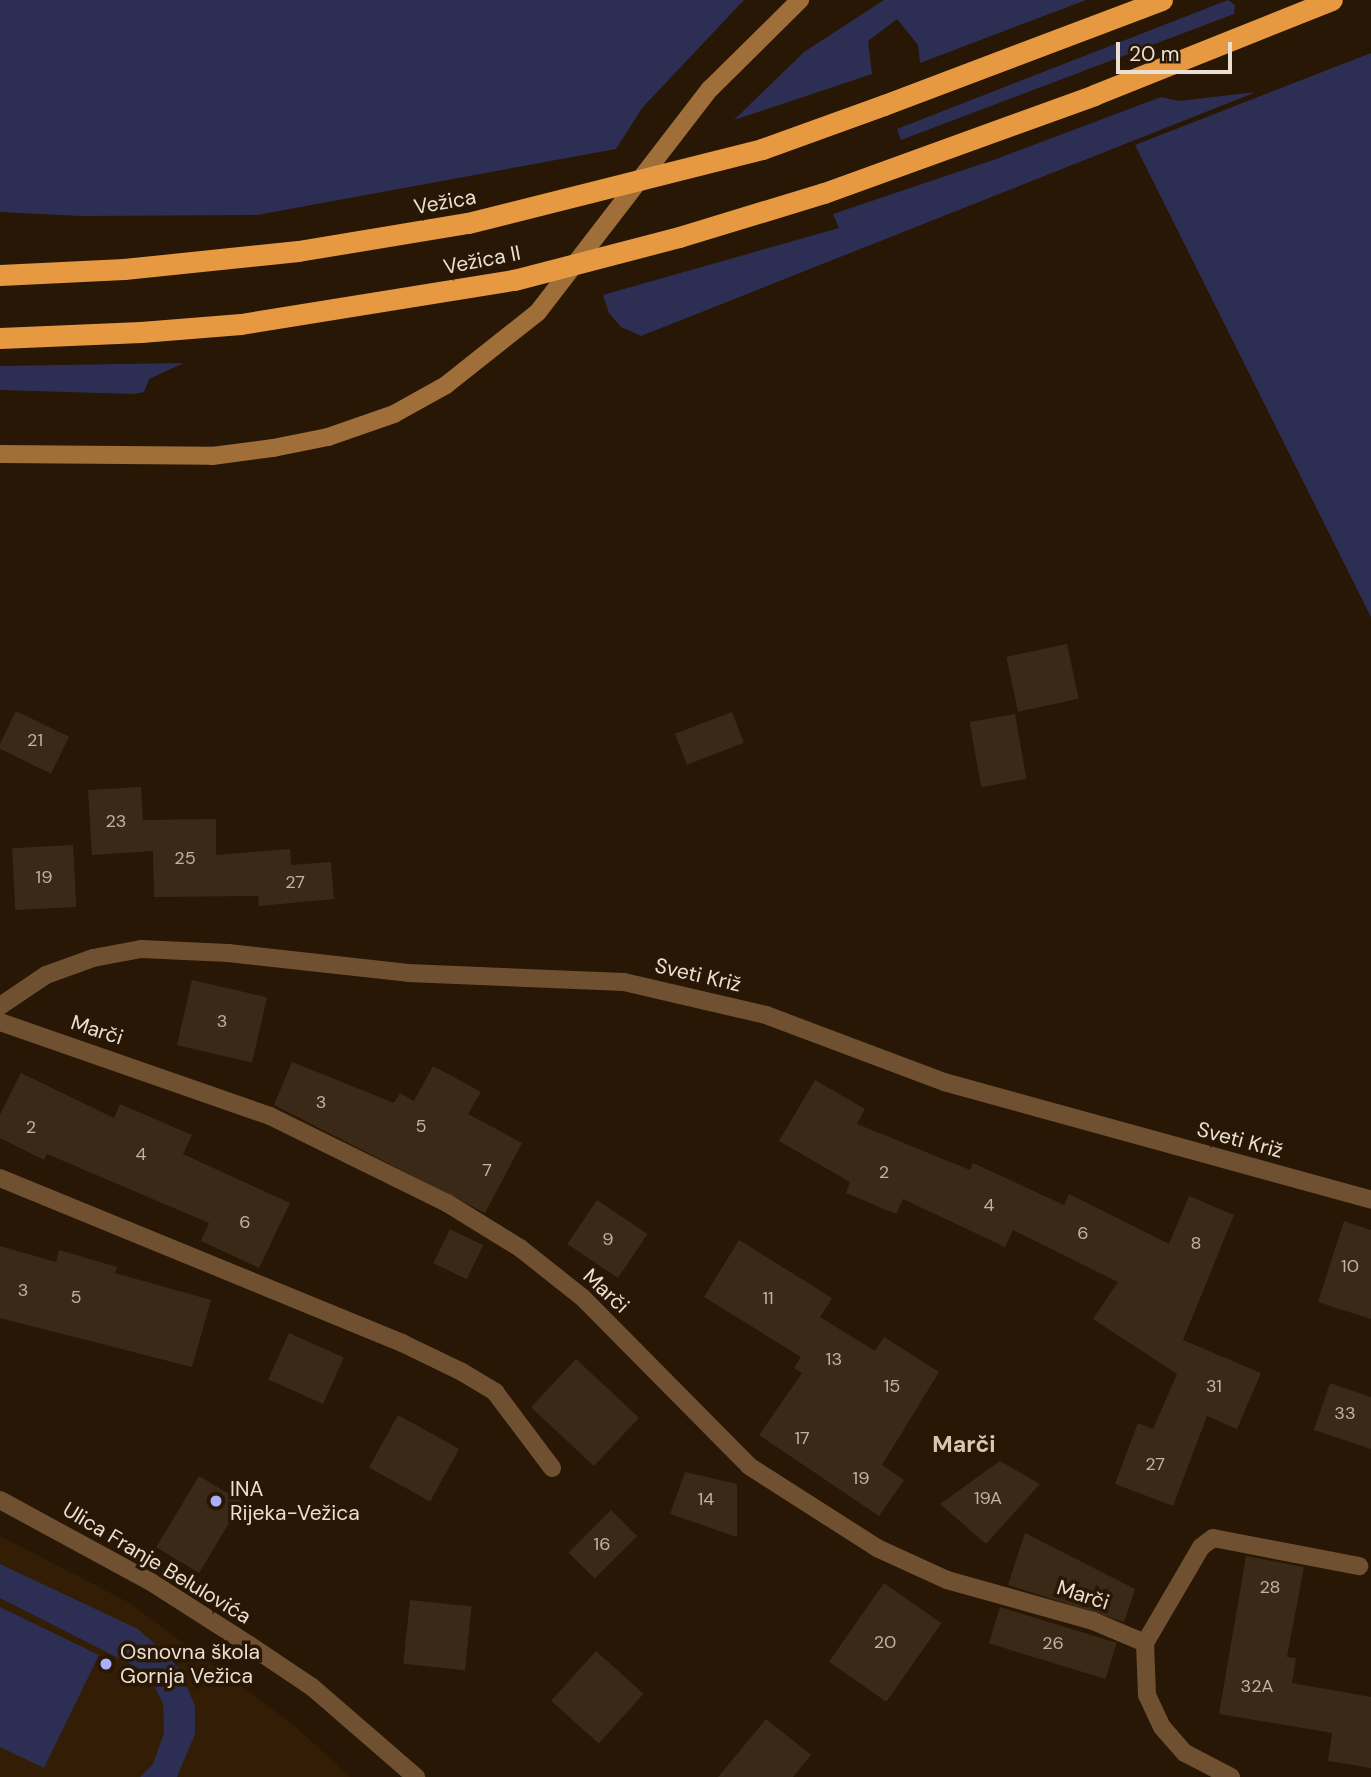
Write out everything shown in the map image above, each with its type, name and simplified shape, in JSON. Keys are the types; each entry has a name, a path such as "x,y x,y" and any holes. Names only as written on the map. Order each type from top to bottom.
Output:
{"highway":[{"name":"Vežica","path":"0,275 124,270 299,251 468,223 762,149 1162,0"},
{"name":"Vežica II","path":"0,338 141,332 241,324 514,280 679,237 824,193 1082,99 1332,0"}],"street":[{"path":"0,454 130,457 273,449 328,437 383,418 446,385 497,349 538,312 710,89 800,0"},
{"name":"Sveti Križ","path":"0,1006 46,975 93,958 141,949 228,953 408,973 624,982 766,1015 944,1082 1371,1200"},
{"name":"Marči","path":"0,1022 270,1116 447,1203 520,1248 583,1298 730,1450 815,1510 877,1548 947,1580 1093,1621 1145,1643"},
{"path":"0,1178 402,1343 461,1372 495,1392 552,1468"},
{"name":"Ulica Franje Belulovića","path":"0,1500 151,1582 248,1644 312,1687 416,1777"},
{"path":"1231,1777 1185,1753 1162,1727 1147,1695 1145,1643 1201,1547 1213,1538 1359,1566"}],"shaded area":[{"path":"0,0 744,0 642,108 616,149 257,215 81,216 0,212"},
{"path":"884,0 1086,0 920,63 918,45 897,19 868,41 872,74 734,120 804,52"},
{"path":"1228,0 1235,5 1234,14 901,140 897,129"},
{"path":"1371,53 1371,617 1135,145"},
{"path":"1256,92 641,336 621,327 609,313 603,295 839,228 833,214 999,158 1161,97 1179,101"},
{"path":"184,363 149,379 144,392 133,394 0,390 0,366"},
{"name":"Osnovna škola Gornja Vežica","path":"0,1536 128,1602 295,1726 350,1777 0,1777"},
{"path":"0,1564 138,1629 177,1664 195,1706 195,1734 177,1777 140,1777 153,1764 164,1733 163,1703 146,1672 0,1598"},
{"path":"0,1607 99,1655 44,1768 0,1747"}],"building":[{"path":"1067,644 1079,699 1018,712 1006,657"},
{"path":"16,711 69,737 51,774 0,749"},
{"path":"732,712 744,743 687,765 675,734"},
{"path":"1015,714 1026,779 981,787 970,722"},
{"path":"141,787 143,820 216,819 216,855 290,849 291,865 331,862 334,899 259,906 258,896 154,897 153,851 92,855 88,790"},
{"path":"73,845 76,907 15,910 12,848"},
{"path":"192,980 267,997 252,1063 177,1045"},
{"path":"292,1062 394,1103 400,1093 414,1101 433,1066 481,1092 468,1114 522,1143 485,1213 274,1105"},
{"path":"21,1073 114,1118 120,1104 192,1135 183,1154 290,1203 259,1268 201,1241 209,1223 47,1154 44,1160 0,1138 0,1115"},
{"path":"815,1080 865,1109 857,1124 970,1170 973,1163 1064,1205 1069,1194 1169,1244 1189,1196 1234,1215 1183,1340 1261,1373 1237,1429 1207,1416 1173,1506 1115,1484 1138,1423 1153,1429 1177,1374 1093,1319 1118,1282 1013,1230 1005,1247 903,1199 896,1214 846,1193 850,1182 779,1141"},
{"path":"597,1200 648,1234 618,1278 567,1244"},
{"path":"1344,1221 1371,1230 1371,1319 1318,1302"},
{"path":"450,1229 483,1245 467,1279 433,1263"},
{"path":"739,1240 832,1298 820,1317 875,1351 884,1337 939,1372 882,1465 904,1480 879,1516 759,1435 802,1373 794,1368 801,1357 704,1297"},
{"path":"0,1246 56,1262 59,1250 117,1267 115,1273 211,1300 192,1367 0,1318"},
{"path":"289,1333 344,1357 323,1404 268,1380"},
{"path":"576,1359 639,1418 594,1466 531,1407"},
{"path":"1330,1383 1371,1397 1371,1449 1314,1430"},
{"path":"398,1415 459,1449 430,1501 369,1467"},
{"path":"1000,1461 1040,1484 986,1544 940,1504"},
{"path":"685,1472 737,1484 737,1537 670,1514"},
{"path":"199,1476 242,1502 199,1573 156,1547"},
{"path":"611,1510 637,1536 595,1579 569,1552"},
{"path":"1025,1533 1135,1589 1124,1622 1008,1585"},
{"path":"1246,1556 1304,1567 1287,1657 1296,1658 1292,1683 1371,1697 1371,1768 1328,1761 1332,1733 1219,1714"},
{"path":"884,1583 941,1623 886,1702 829,1662"},
{"path":"410,1600 472,1606 465,1670 403,1664"},
{"path":"1000,1607 1117,1643 1106,1679 989,1643"},
{"path":"596,1651 644,1694 599,1744 551,1701"},
{"path":"766,1719 811,1755 793,1777 718,1777"}],"place":[{"name":"INA Rijeka-Vežica","path":"216,1501"},
{"name":"Osnovna škola Gornja Vežica","path":"106,1664"}],"district":[{"name":"Marči","path":"964,1444"}]}
